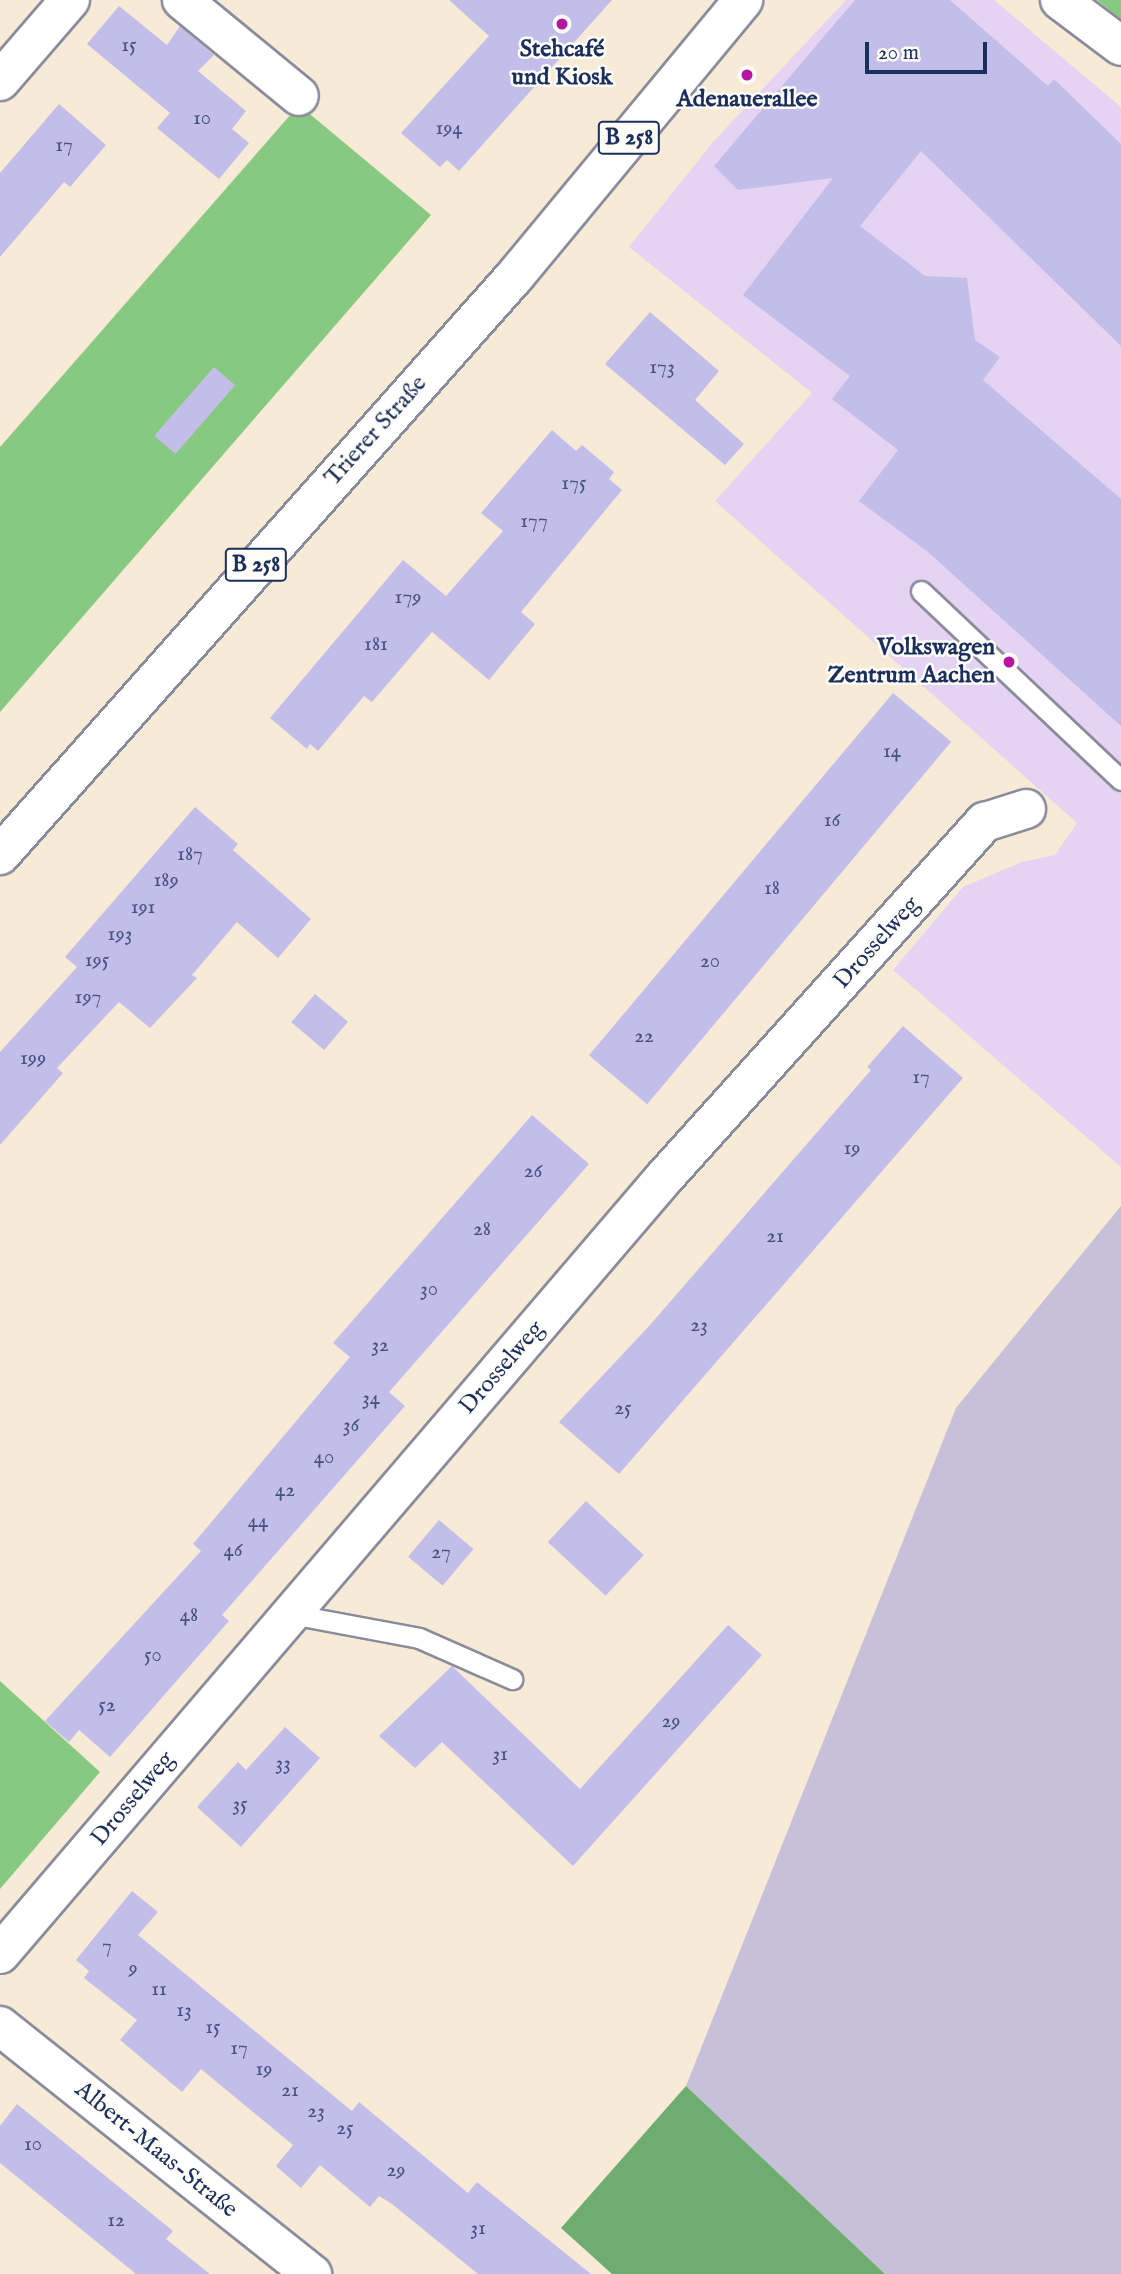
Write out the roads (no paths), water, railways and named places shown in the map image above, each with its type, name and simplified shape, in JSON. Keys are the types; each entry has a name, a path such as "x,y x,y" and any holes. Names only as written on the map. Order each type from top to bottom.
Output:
{"street":[{"path":"0,81 69,0"},
{"path":"182,0 299,96"},
{"name":"Trierer Straße","path":"0,855 515,276 743,0"},
{"path":"1060,0 1121,47"},
{"name":"Drosselweg","path":"0,1954 663,1179 985,822 1026,809"},
{"name":"Albert-Maas-Straße","path":"0,2026 312,2274"}],"lane":[{"path":"921,591 1121,780"},
{"path":"291,1614 419,1639 512,1679"}],"place":[{"name":"Stehcafé und Kiosk","path":"562,24"},
{"name":"Adenauerallee","path":"747,75"},
{"name":"Volkswagen Zentrum Aachen","path":"1009,662"}]}
